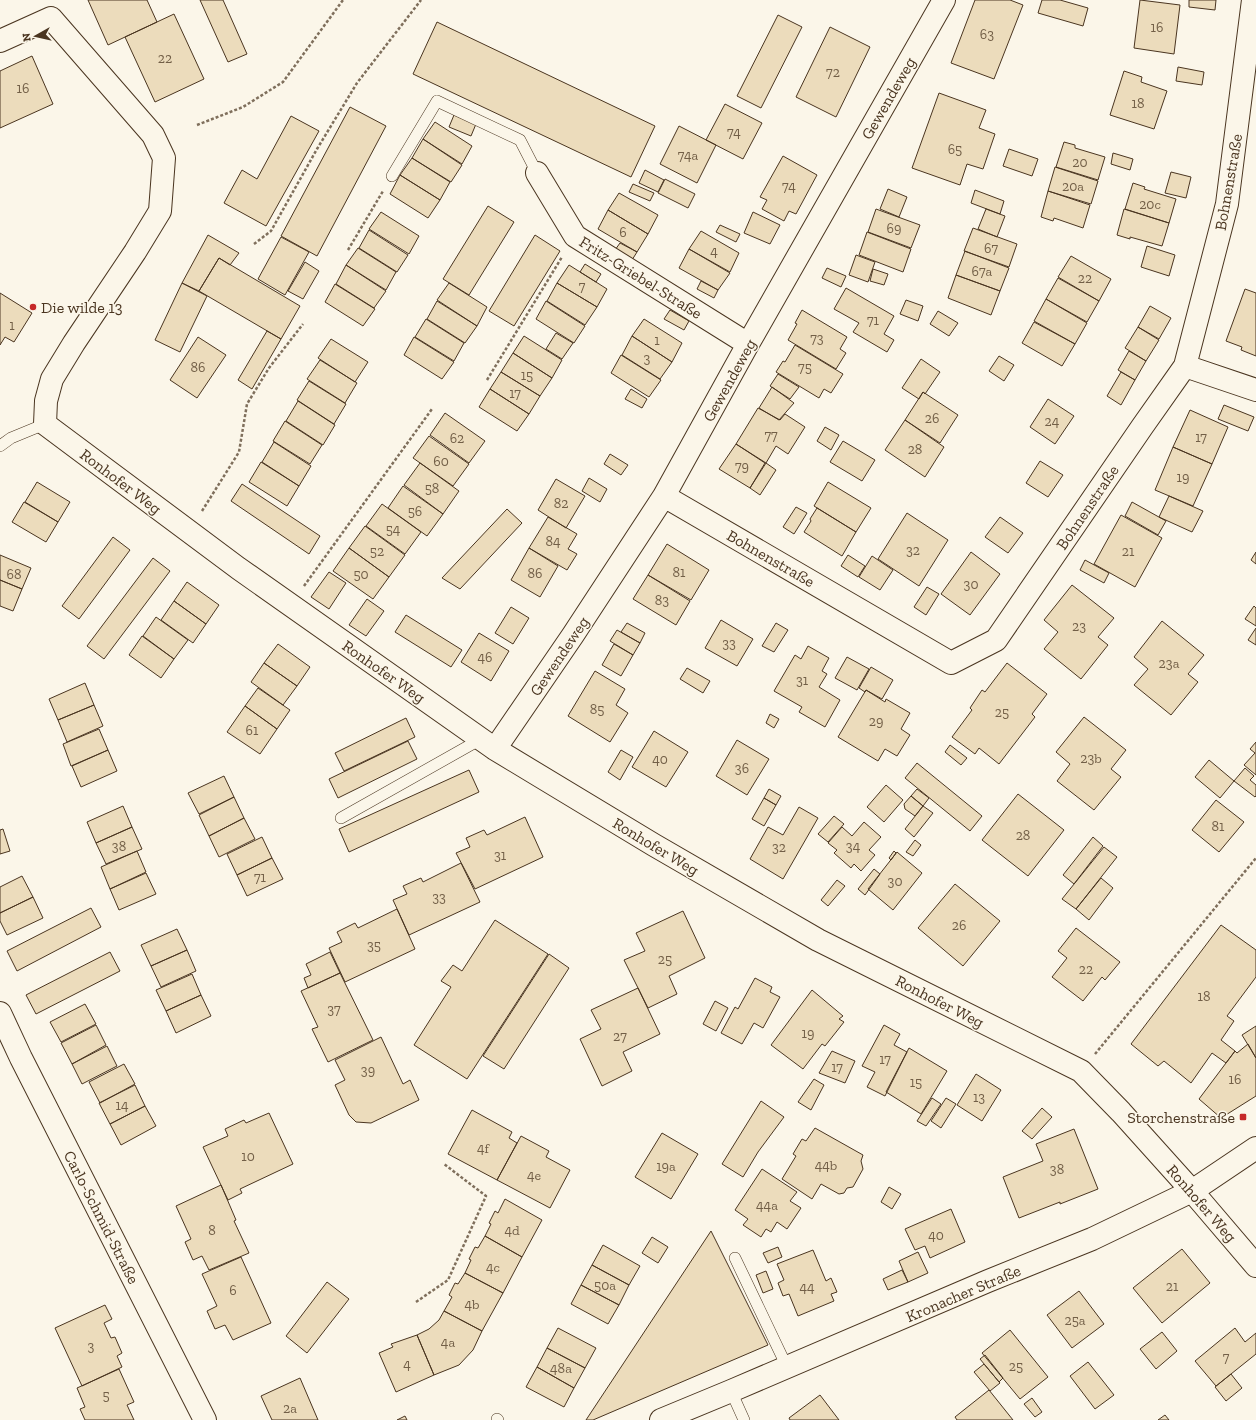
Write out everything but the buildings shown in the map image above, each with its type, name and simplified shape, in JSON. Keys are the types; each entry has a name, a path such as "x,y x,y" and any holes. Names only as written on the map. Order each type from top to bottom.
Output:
{"street":[{"name":"Gewendeweg","path":"488,744 573,635 664,496 748,344 944,0"},
{"name":"Bohnenstraße","path":"664,496 951,663 996,640 1185,366 1227,204 1253,0"},
{"path":"0,41 51,18 153,135 164,158 160,211 52,379 46,401 45,424"},
{"name":"Fritz-Griebel-Straße","path":"537,173 575,236 748,344"},
{"path":"1185,366 1256,390"},
{"name":"Ronhofer Weg","path":"45,424 189,532 290,605 488,744 654,844 818,940 1082,1071 1192,1191 1256,1266"},
{"name":"Carlo-Schmid-Straße","path":"0,1013 21,1058 205,1420"},
{"name":"Kronacher Straße","path":"661,1420 988,1281 1092,1239 1192,1191 1256,1148"}],"lane":[{"path":"392,176 437,101 520,140 537,173"},
{"path":"0,446 11,438 45,424"},
{"path":"341,818 488,744"},
{"path":"735,1258 788,1367"},
{"path":"731,1391 744,1420"}],"path":[{"path":"197,125 243,107 283,82 343,0"},
{"path":"254,244 271,231 317,149 357,83 421,0"},
{"path":"348,250 392,176"},
{"path":"487,380 575,236"},
{"path":"189,532 239,452 247,404 269,368 303,324"},
{"path":"290,605 432,409"},
{"path":"1082,1071 1256,858"},
{"path":"416,1302 448,1280 486,1196 444,1164"}],"place":[{"name":"Die wilde 13","path":"33,307"},
{"name":"Storchenstraße","path":"1243,1117"}]}
